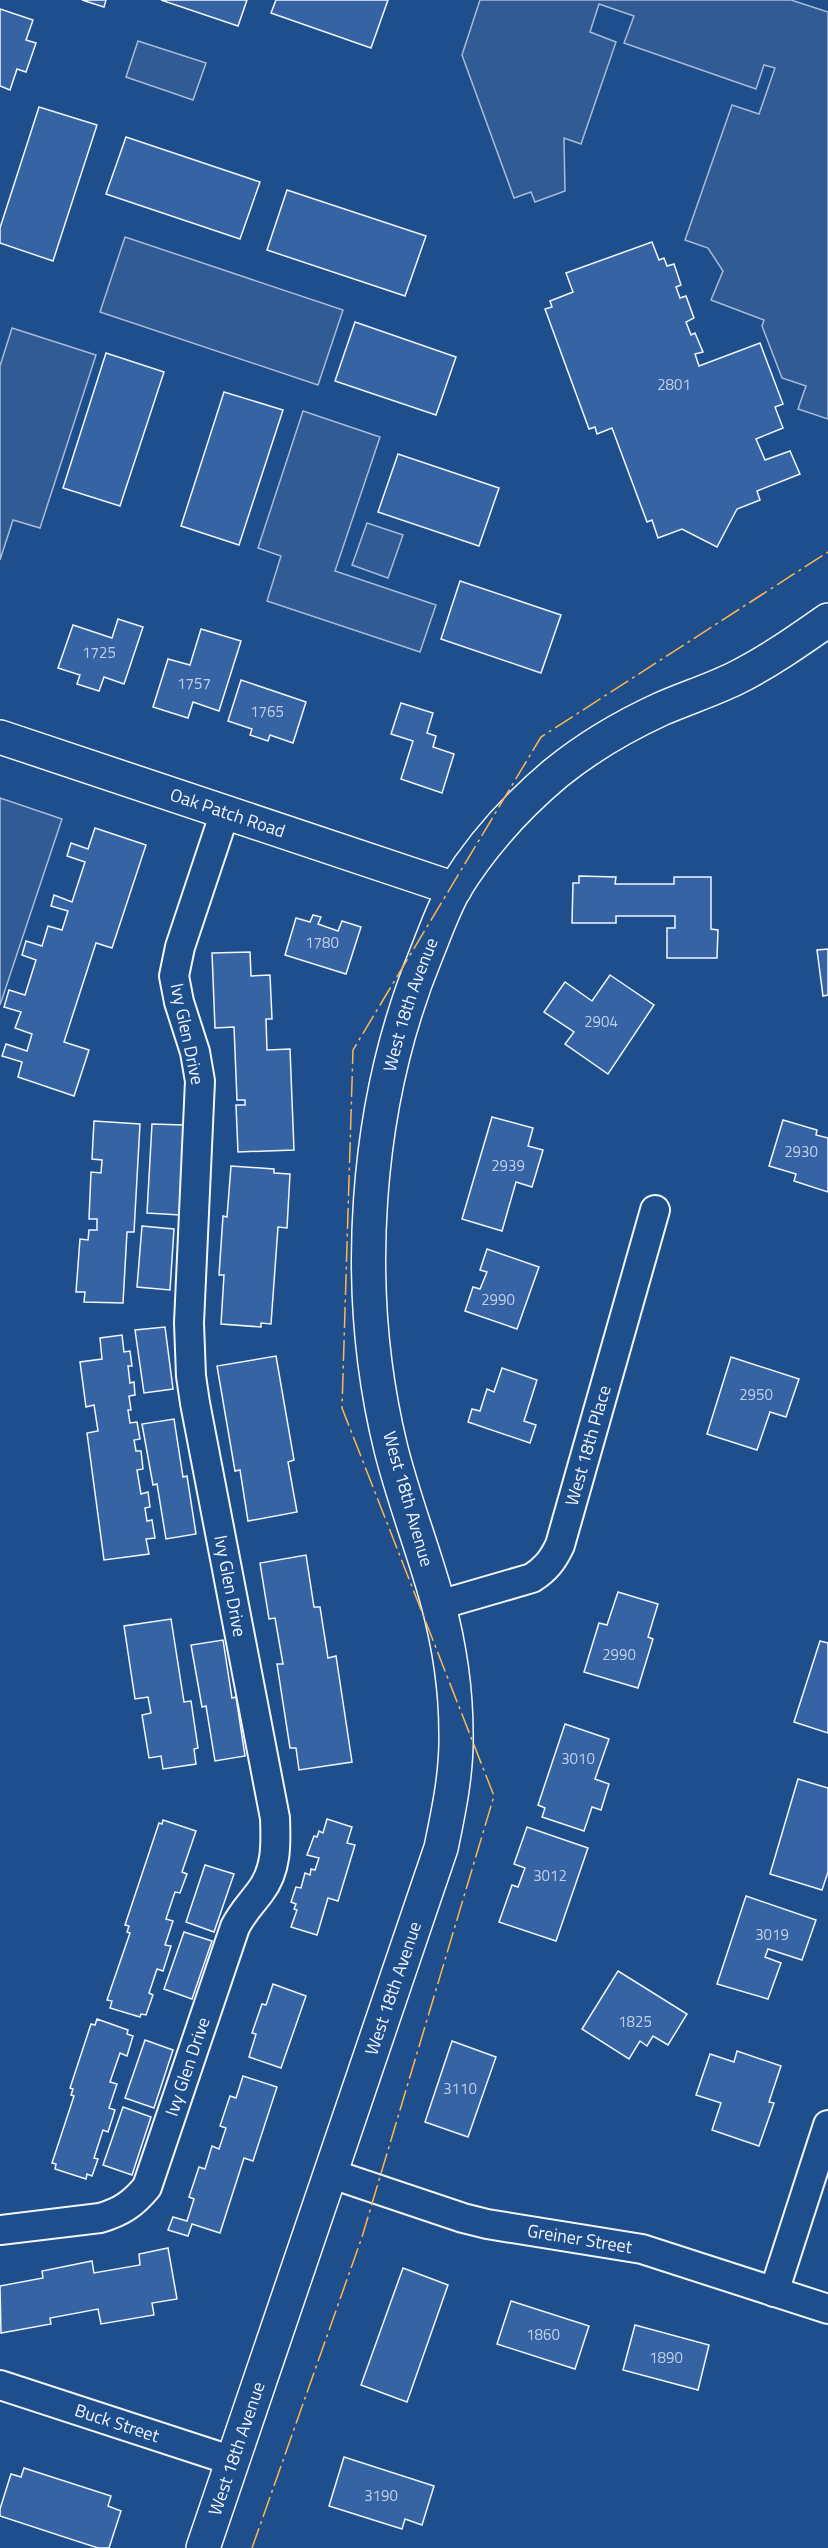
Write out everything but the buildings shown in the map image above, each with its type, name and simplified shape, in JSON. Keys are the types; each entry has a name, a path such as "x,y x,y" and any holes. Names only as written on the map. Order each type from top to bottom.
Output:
{"main road":[{"name":"West 18th Avenue","path":"203,2548 441,1848 451,1796 456,1733 451,1667 439,1605 391,1450 380,1396 370,1286 370,1207 378,1129 391,1063 415,982 455,889 516,810 556,773 607,736 662,709 734,679 784,651 828,620"},
{"name":"Oak Patch Road","path":"0,737 455,889"}],"street":[{"name":"Ivy Glen Drive","path":"0,2230 100,2218 128,2207 147,2187 235,1926 244,1910 261,1891 273,1868 276,1835 274,1818 197,1414 189,1349 200,1081 195,1052 179,1002 174,976 180,947 225,812"},
{"name":"West 18th Place","path":"439,1605 532,1578 553,1560 560,1545 655,1210"},
{"path":"774,2292 828,2125"},
{"name":"Greiner Street","path":"329,2173 463,2218 510,2228 642,2248 828,2309"},
{"name":"Buck Street","path":"0,2385 233,2461"}],"shaded area":[{"path":"480,0 791,0 828,12 828,419 798,409 806,386 782,378 762,326 764,320 711,300 723,271 708,248 685,240 732,105 759,114 775,68 764,65 756,89 624,43 634,16 599,4 590,32 616,42 581,144 564,138 565,191 535,202 531,192 514,198 462,55"},
{"path":"138,41 206,63 193,100 126,77"},
{"path":"125,237 343,310 318,385 100,312"},
{"path":"12,328 96,355 40,528 13,520 0,560 0,366"},
{"path":"303,411 380,437 335,571 436,605 420,652 267,601 281,556 258,548"},
{"path":"367,523 403,535 388,578 352,565"},
{"path":"0,798 62,819 0,1005"}],"power":[{"path":"252,2548 362,2237 494,1796 342,1408 353,1050 541,737 828,552"}]}
